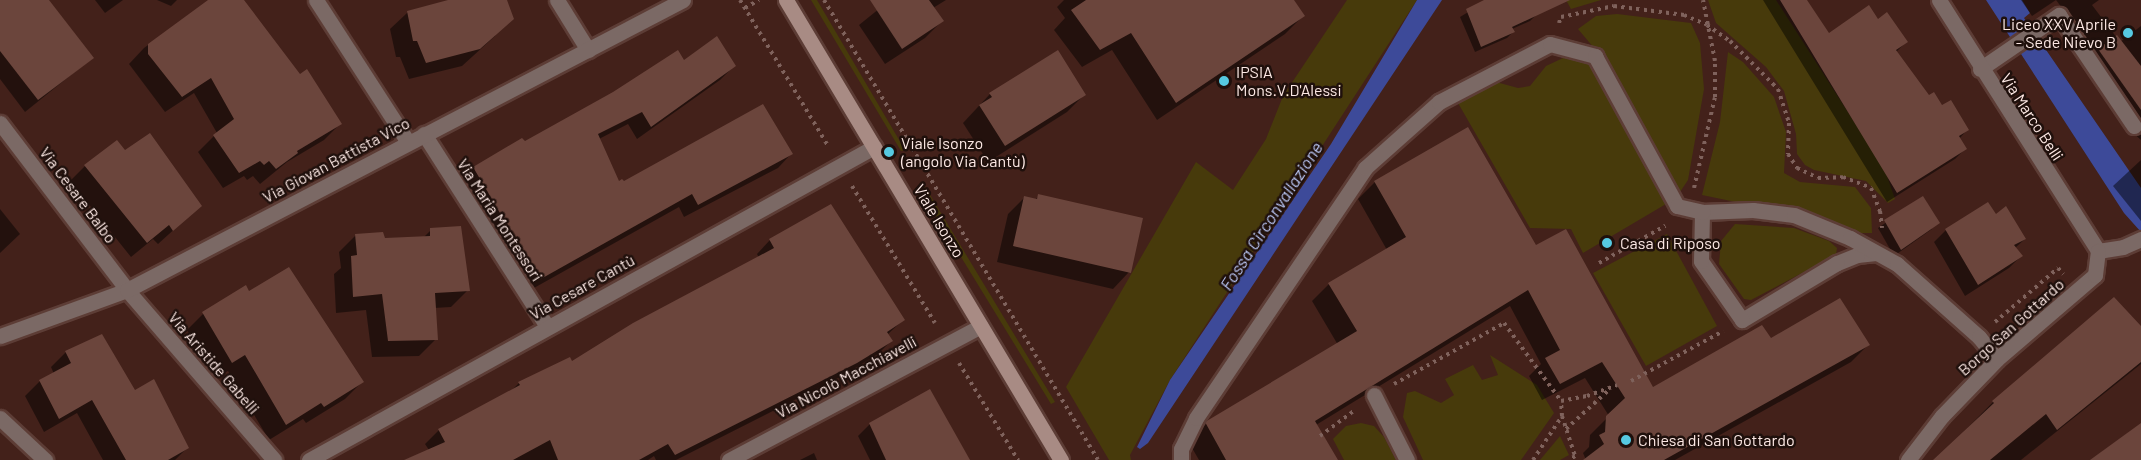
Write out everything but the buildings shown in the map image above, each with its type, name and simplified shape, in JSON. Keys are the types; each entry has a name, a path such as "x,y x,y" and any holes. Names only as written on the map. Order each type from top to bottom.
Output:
{"main road":[{"name":"Viale Isonzo","path":"786,0 1061,460"}],"street":[{"path":"316,0 408,142"},
{"path":"557,0 588,50"},
{"name":"Via Giovan Battista Vico","path":"0,336 127,290 683,0"},
{"name":"Via Marco Belli","path":"1939,0 1980,69 2098,251"},
{"path":"1980,69 2060,15 2134,126"},
{"path":"1181,460 1181,449 1196,418 1365,168 1439,102 1550,44 1595,56 1677,206 1702,213 1753,210 1794,215 1850,238 1897,264 1979,337 1997,359"},
{"name":"Via Cesare Balbo","path":"0,123 127,290"},
{"name":"Via Maria Montessori","path":"423,134 547,326"},
{"name":"Via Cesare Cantù","path":"309,460 547,326 874,147"},
{"path":"1702,213 1701,261 1742,320 1837,263 1857,255 1876,253"},
{"path":"2098,251 2123,247 2141,239"},
{"name":"Borgo San Gottardo","path":"1908,460 1942,416 1997,359 2095,275 2098,251"},
{"name":"Via Aristide Gabelli","path":"127,290 274,460"},
{"name":"Via Nicolò Macchiavelli","path":"729,460 981,326"},
{"path":"1374,395 1407,460"},
{"path":"0,418 45,460"}],"path":[{"path":"740,0 1018,460"},
{"path":"745,8 759,0"},
{"path":"824,0 1098,460"},
{"path":"1599,263 1644,240 1667,225 1685,208 1692,196 1715,96 1715,61 1703,0"},
{"path":"1550,44 1561,17 1614,6 1684,15 1707,25 1730,41 1778,89 1789,123 1788,154 1797,168 1818,178 1843,177 1871,188 1880,211 1884,243 1876,253"},
{"path":"1631,381 1742,320"},
{"path":"1320,436 1374,395 1504,322 1561,401 1562,416 1575,456 1569,460"},
{"path":"1561,401 1587,396 1615,385 1566,429"},
{"path":"1533,460 1562,416"}],"shaded area":[{"path":"811,0 817,0 905,150 901,151"},
{"path":"1347,0 1417,0 1170,380 1130,455 1131,460 1109,460 1066,387 1196,162 1233,190 1266,139 1283,96"},
{"path":"1566,0 1601,0 1571,9"},
{"path":"1708,0 1776,0 1885,170 1895,199 1888,203 1866,181 1814,170 1805,165 1797,154 1796,134 1784,91 1766,67 1716,23"},
{"path":"1617,14 1691,23 1700,43 1704,89 1688,180 1680,192 1610,67 1578,29 1596,16"},
{"path":"1728,52 1743,62 1774,97 1786,132 1784,173 1800,182 1855,187 1871,208 1872,233 1860,233 1794,207 1755,206 1702,195 1720,122"},
{"path":"1563,58 1590,58 1666,204 1583,253 1571,229 1530,228 1458,103 1483,87 1496,82 1518,88 1530,86 1546,66"},
{"path":"924,185 1055,402 1051,404 920,190"},
{"path":"1735,224 1794,228 1829,241 1837,248 1836,255 1751,300 1744,299 1719,264 1721,241"},
{"path":"1667,234 1717,326 1646,366 1593,273"},
{"path":"1490,355 1537,385 1554,413 1521,460 1423,460 1403,417 1407,393 1415,391 1441,403 1454,395 1445,379 1473,365 1482,380 1498,375"},
{"path":"1361,423 1374,426 1384,437 1396,460 1344,460 1333,439 1346,426"},
{"path":"1560,436 1569,455 1560,460 1540,460"}],"water":[{"path":"1417,0 1442,0 1148,443 1140,449 1137,447 1170,380 1331,144"},
{"path":"1986,0 2022,0 2030,13 2024,18 2141,188 2141,232 2124,213"}],"place":[{"name":"Liceo XXV Aprile - Sede Nievo B","path":"2128,33"},
{"name":"IPSIA Mons.V.D'Alessi","path":"1224,81"},
{"name":"Viale Isonzo (angolo Via Cantù)","path":"889,152"},
{"name":"Casa di Riposo","path":"1607,243"},
{"name":"Chiesa di San Gottardo","path":"1626,440"}],"water label":[{"name":"Fossa Circonvallazione","path":"1271,216"}]}
